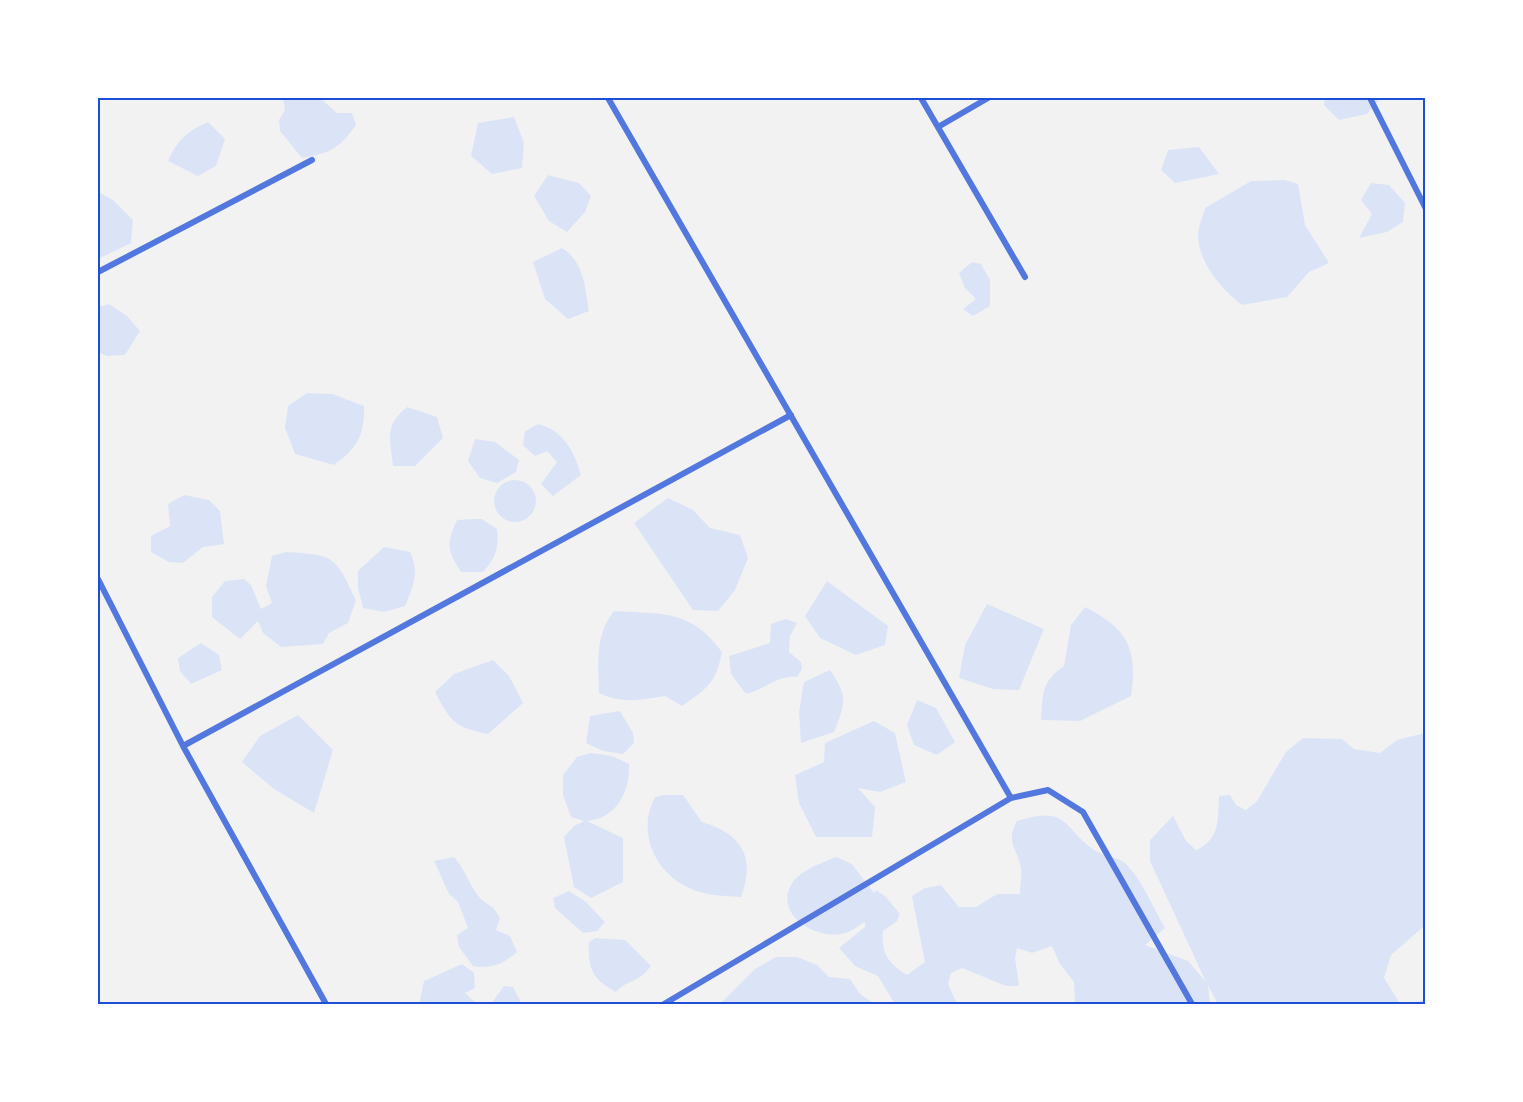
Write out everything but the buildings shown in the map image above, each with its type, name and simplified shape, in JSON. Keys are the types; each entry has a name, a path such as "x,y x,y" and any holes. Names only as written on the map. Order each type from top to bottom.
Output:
{"street":[{"path":"608,98 1011,798"},
{"path":"921,98 1025,277"},
{"path":"938,127 988,98"},
{"path":"1370,98 1425,209"},
{"path":"98,272 312,160"},
{"path":"183,746 790,415"},
{"path":"98,579 183,746 326,1005"},
{"path":"664,1005 1011,798 1048,790 1083,813 1192,1005"}],"shaded area":[{"path":"283,98 320,98 337,113 352,113 356,125 333,149 302,158 280,131 279,120 285,110"},
{"path":"1325,98 1378,98 1379,100 1367,114 1339,120 1324,105"},
{"path":"514,117 524,143 522,168 492,174 471,156 478,123"},
{"path":"208,122 225,139 216,166 198,176 168,161 184,137"},
{"path":"1199,147 1219,174 1175,183 1161,170 1168,150"},
{"path":"548,175 579,183 591,196 585,212 567,232 549,221 534,196"},
{"path":"1285,180 1298,184 1305,225 1329,263 1309,272 1287,297 1242,305 1212,275 1202,255 1198,235 1205,208 1251,181"},
{"path":"1371,183 1389,185 1405,203 1403,222 1387,232 1359,238 1372,214 1361,200"},
{"path":"98,192 113,200 133,220 131,243 98,259"},
{"path":"562,248 575,260 579,268 589,311 568,319 545,299 533,262"},
{"path":"972,262 981,264 990,280 990,306 973,316 963,309 976,299 965,288 959,273"},
{"path":"109,304 127,316 140,331 125,355 107,356 98,352 98,307"},
{"path":"307,393 332,394 364,406 363,425 358,440 349,453 334,465 295,454 285,428 288,406"},
{"path":"407,407 437,417 443,438 415,466 393,466 390,433 395,420"},
{"path":"538,424 554,431 567,443 581,475 553,496 541,484 557,462 547,451 535,456 523,445 525,431"},
{"path":"475,439 495,442 519,460 516,472 497,483 480,478 468,461"},
{"path":"515,480 530,486 536,501 530,516 515,522 500,516 494,501 500,486"},
{"path":"184,495 209,500 220,511 224,544 203,547 183,563 169,562 151,552 151,536 170,526 168,504"},
{"path":"668,498 693,510 710,528 740,535 748,558 735,590 718,611 693,610 634,523"},
{"path":"482,519 497,529 497,547 494,557 483,572 461,572 451,552 451,535 457,520"},
{"path":"384,547 410,552 415,573 413,586 405,606 384,612 363,608 358,588 358,571"},
{"path":"286,552 315,555 332,561 343,574 356,600 348,623 329,633 323,644 281,647 263,633 258,621 240,639 212,617 212,597 225,581 244,579 251,585 261,609 272,603 266,586 272,556"},
{"path":"827,581 888,626 885,645 856,655 820,638 805,616"},
{"path":"987,604 1044,629 1019,690 993,689 959,678 965,645"},
{"path":"1085,607 1111,624 1127,642 1133,665 1131,696 1080,721 1041,720 1042,702 1047,683 1064,666 1071,625"},
{"path":"614,611 674,616 699,628 722,652 717,671 709,684 682,706 665,696 623,700 599,693 598,660 601,639"},
{"path":"786,619 797,623 790,636 789,652 801,662 802,669 797,677 777,680 746,694 731,674 729,656 770,643 771,624"},
{"path":"201,643 219,655 222,670 191,684 180,671 178,658"},
{"path":"493,660 509,676 523,703 488,734 468,729 455,722 435,692 454,674"},
{"path":"830,670 843,694 843,707 834,732 801,743 799,712 804,682"},
{"path":"917,700 936,708 955,742 937,755 914,745 907,725"},
{"path":"620,711 633,733 634,743 623,754 603,751 586,743 590,716"},
{"path":"298,715 333,750 314,813 274,789 242,762 260,736"},
{"path":"874,721 895,733 906,782 880,792 858,788 875,807 872,837 816,837 799,803 795,775 824,762 825,743"},
{"path":"1425,733 1425,928 1422,928 1391,955 1384,978 1399,1002 1417,1002 1425,999 1425,1004 1218,1004 1208,985 1210,1004 1072,1004 1075,1002 1074,982 1060,964 1052,946 1032,953 1017,948 1015,958 1019,986 1006,986 962,968 951,973 948,984 957,1004 895,1004 878,976 855,966 839,948 865,927 865,922 848,932 835,935 823,933 802,924 789,908 787,898 790,887 798,876 836,857 852,864 874,893 876,890 886,897 900,914 897,921 883,931 883,945 891,962 907,975 925,962 912,896 925,888 941,885 959,907 976,907 997,894 1020,894 1021,868 1012,840 1014,828 1017,821 1047,815 1064,821 1096,851 1126,864 1143,886 1165,928 1145,945 1188,961 1206,982 1150,861 1150,840 1173,816 1186,841 1196,850 1204,846 1214,835 1219,796 1230,795 1236,805 1246,810 1257,801 1286,752 1303,738 1342,739 1354,749 1380,753 1397,740"},
{"path":"591,753 612,756 629,764 629,774 624,794 614,809 597,819 587,821 623,838 623,882 591,898 574,887 564,837 574,826 584,821 571,817 563,795 563,775 577,757"},
{"path":"683,795 702,822 716,827 736,840 746,859 747,870 741,897 708,894 688,888 664,869 655,856 648,827 649,812 655,797"},
{"path":"454,857 476,893 492,907 500,918 496,930 510,936 517,952 507,960 492,966 473,966 459,947 457,935 468,928 458,902 449,894 434,861"},
{"path":"569,891 585,901 605,922 597,931 583,933 555,908 553,898"},
{"path":"595,938 625,940 651,966 642,976 616,992 597,978 593,972 589,959 589,942"},
{"path":"776,957 797,957 817,965 829,977 850,979 860,994 875,1004 707,1004 722,1002 755,969"},
{"path":"462,964 474,973 475,988 465,993 477,1004 419,1004 424,981"},
{"path":"504,986 513,987 522,1004 491,1004"}]}
